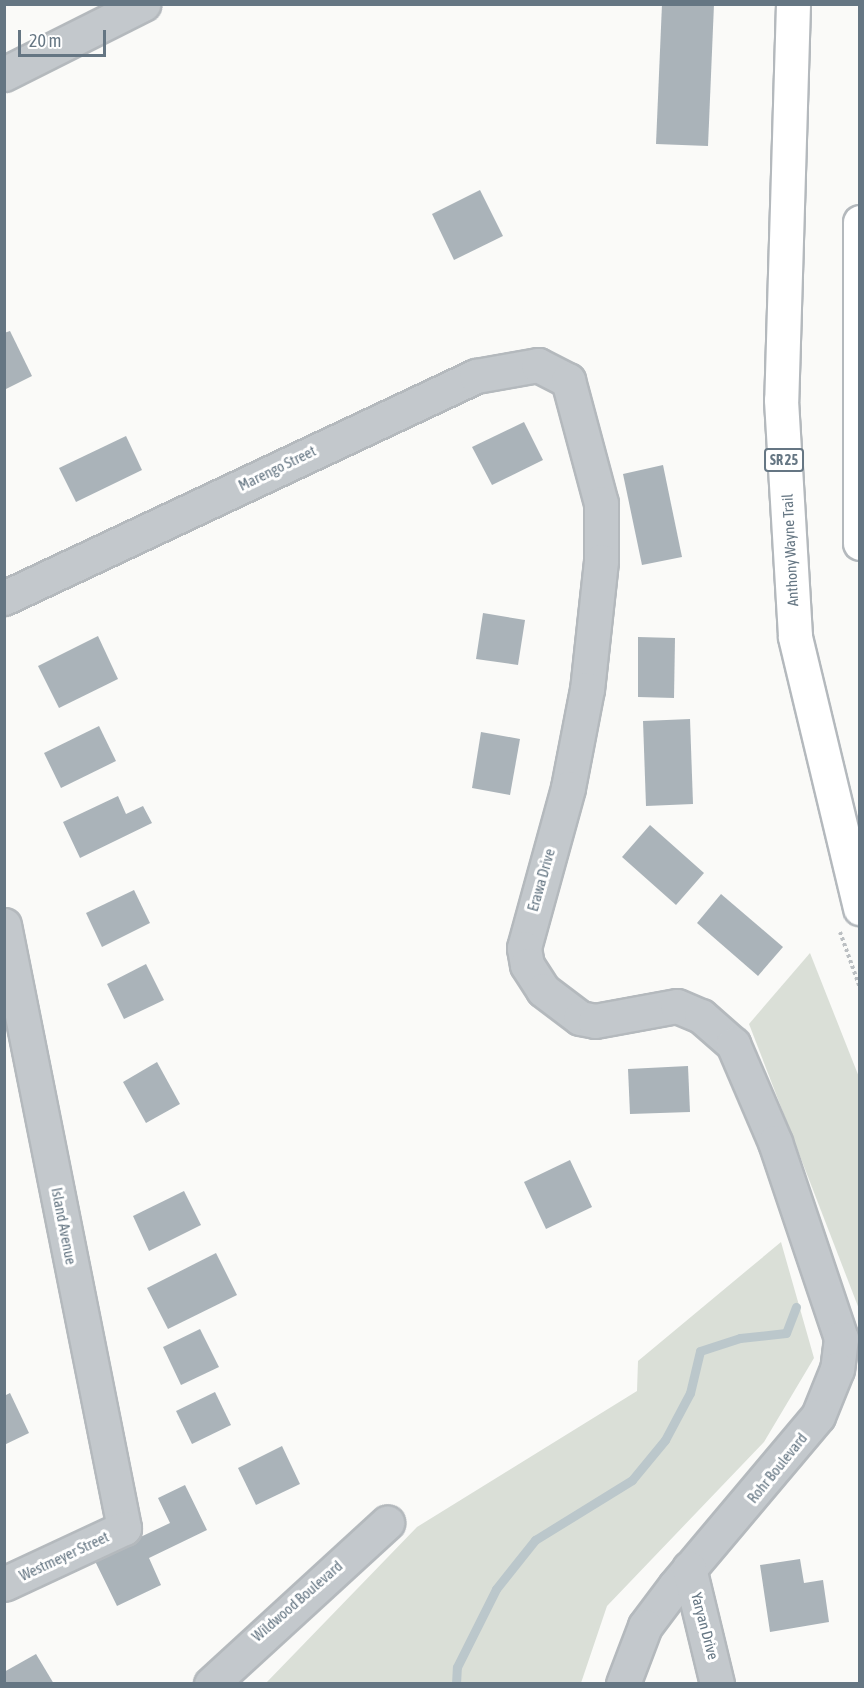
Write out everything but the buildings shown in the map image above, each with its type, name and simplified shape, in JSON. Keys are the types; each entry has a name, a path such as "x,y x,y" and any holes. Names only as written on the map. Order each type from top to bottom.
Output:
{"highway":[{"name":"Anthony Wayne Trail","path":"793,4 781,400 795,637 860,908"},
{"path":"860,222 860,543"}],"street":[{"path":"4,74 144,4"},
{"name":"Marengo Street","path":"5,595 430,395 520,364 556,371"},
{"name":"Erawa Drive","path":"556,371 568,380 601,503 601,561 587,689 568,788 524,948 527,965 543,990 579,1018 595,1021 677,1006 720,1029 733,1044 775,1142 800,1227"},
{"name":"Island Avenue","path":"4,925 124,1528"},
{"name":"Rohr Boulevard","path":"622,1683 645,1626 689,1568 786,1460 818,1416 837,1369 841,1338 832,1304 800,1227"},
{"name":"Wildwood Boulevard","path":"210,1683 387,1523"},
{"name":"Westmeyer Street","path":"4,1584 124,1528"},
{"name":"Yaryan Drive","path":"689,1568 717,1683"}],"shaded area":[{"path":"810,953 859,1077 859,1309 749,1024"},
{"path":"781,1242 814,1358 764,1442 607,1606 581,1683 266,1683 417,1527 637,1391 638,1361"}],"waterway":[{"path":"456,1684 457,1667 496,1589 535,1540 632,1480 665,1440 690,1393 700,1351 740,1338 786,1333 796,1307"}]}
